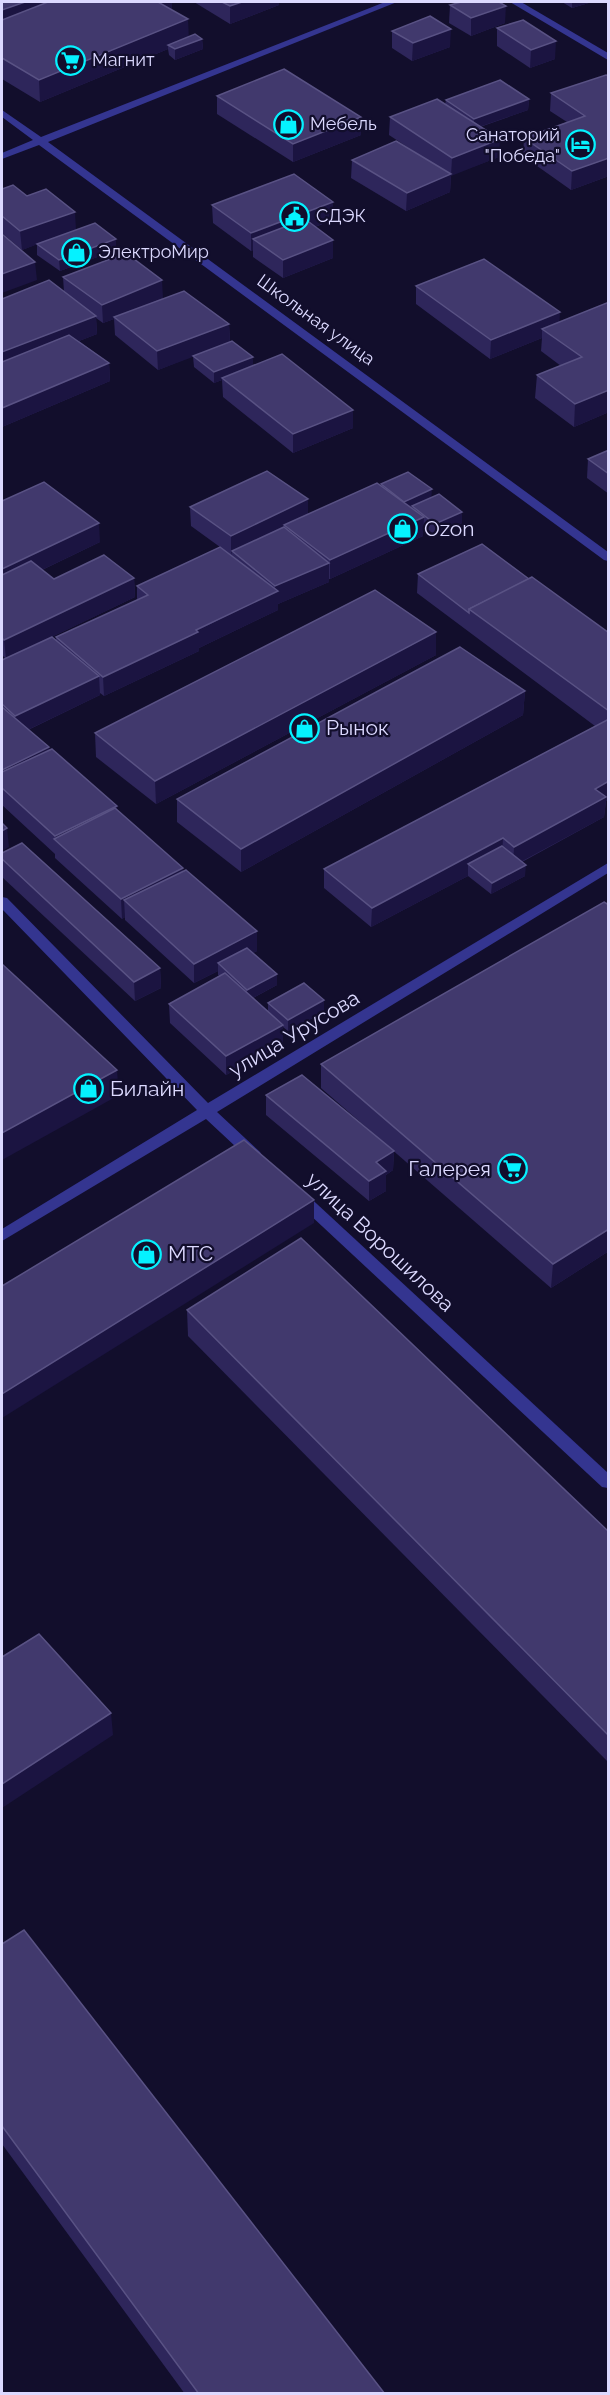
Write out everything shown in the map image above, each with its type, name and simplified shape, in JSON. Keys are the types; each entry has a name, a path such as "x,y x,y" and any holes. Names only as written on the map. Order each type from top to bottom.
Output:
{"street":[{"path":"2,156 392,2"},
{"path":"515,2 609,57"},
{"name":"Школьная улица","path":"2,113 609,557"},
{"name":"улица Урусова","path":"2,1236 609,867"},
{"path":"2,901 208,1112 269,1168"},
{"name":"улица Ворошилова","path":"286,1184 609,1482"}],"building":[{"path":"2,2 25,2 2,10"},
{"name":"Магнит","path":"48,2 158,2 188,19 39,80 2,58 2,20"},
{"path":"222,2 242,2 230,6"},
{"path":"461,2 499,2 506,6 471,18 450,5"},
{"path":"430,16 451,29 413,43 392,31"},
{"path":"523,20 556,41 531,50 497,28"},
{"path":"195,34 202,39 175,49 168,45"},
{"path":"284,69 361,117 293,144 217,96"},
{"name":"Санаторий \"Победа\"","path":"606,75 609,76 609,158 572,171 524,138 585,116 551,93"},
{"path":"500,80 529,99 474,119 446,100"},
{"path":"437,99 500,139 452,158 390,117"},
{"path":"396,141 451,174 407,193 352,160"},
{"path":"294,174 333,202 251,233 212,205"},
{"path":"13,185 27,196 46,189 75,212 20,231 2,216 2,189"},
{"path":"305,219 333,240 283,260 253,239"},
{"path":"95,223 116,239 59,260 37,244"},
{"path":"2,234 35,262 2,274"},
{"path":"126,253 162,280 102,305 63,277"},
{"path":"484,259 560,312 491,340 416,286"},
{"path":"49,280 96,316 2,352 2,299"},
{"path":"184,291 229,324 157,351 114,317"},
{"path":"609,302 609,390 575,404 537,375 582,357 542,329"},
{"path":"69,335 109,363 2,408 2,362"},
{"path":"232,341 253,357 214,372 193,356"},
{"path":"282,354 353,410 293,434 222,378"},
{"path":"609,450 609,474 588,459"},
{"path":"267,471 308,499 231,536 190,507"},
{"path":"408,472 432,489 404,502 381,484"},
{"path":"44,482 99,523 2,569 2,501"},
{"path":"377,483 424,517 330,560 284,525"},
{"path":"439,494 462,512 435,524 412,506"},
{"path":"284,527 329,563 275,586 232,551"},
{"path":"482,544 529,579 469,609 469,613 418,574"},
{"path":"220,547 278,591 103,677 56,637 148,595 137,586"},
{"path":"104,555 134,578 4,640 2,638 2,575 31,561 54,579"},
{"path":"532,577 609,633 609,711 469,609"},
{"path":"375,590 436,632 155,781 95,733"},
{"path":"52,637 99,676 15,716 2,704 2,660"},
{"path":"460,647 525,691 241,849 177,799"},
{"path":"2,707 49,747 2,770"},
{"path":"609,719 609,781 595,789 606,797 514,847 503,838 372,908 324,869"},
{"path":"52,749 117,806 55,836 2,788 2,772"},
{"path":"115,808 183,868 121,899 54,839"},
{"path":"22,843 160,968 134,982 2,859 2,853"},
{"path":"502,846 526,865 492,883 468,864"},
{"path":"186,870 257,931 194,964 124,900"},
{"name":"Галерея","path":"604,902 609,905 609,1229 553,1264 321,1064"},
{"path":"247,948 277,974 247,990 218,963"},
{"path":"2,964 117,1070 2,1133"},
{"path":"225,973 283,1025 226,1056 169,1004"},
{"path":"304,983 324,1000 288,1020 268,1003"},
{"path":"302,1075 394,1151 376,1162 386,1171 369,1181 266,1095"},
{"path":"244,1140 314,1200 2,1394 2,1286"},
{"path":"301,1238 609,1532 609,1736 187,1310"},
{"path":"39,1634 111,1713 2,1784 2,1657"},
{"path":"24,1930 385,2394 199,2394 2,2126 2,1944"}],"place":[{"name":"Магнит","path":"71,60"},
{"name":"Мебель","path":"289,124"},
{"name":"Санаторий \"Победа\"","path":"581,145"},
{"name":"СДЭК","path":"295,216"},
{"name":"ЭлектроМир","path":"77,252"},
{"name":"Ozon","path":"403,529"},
{"name":"Рынок","path":"305,728"},
{"name":"Билайн","path":"89,1089"},
{"name":"Галерея","path":"512,1169"},
{"name":"МТС","path":"147,1254"}]}
